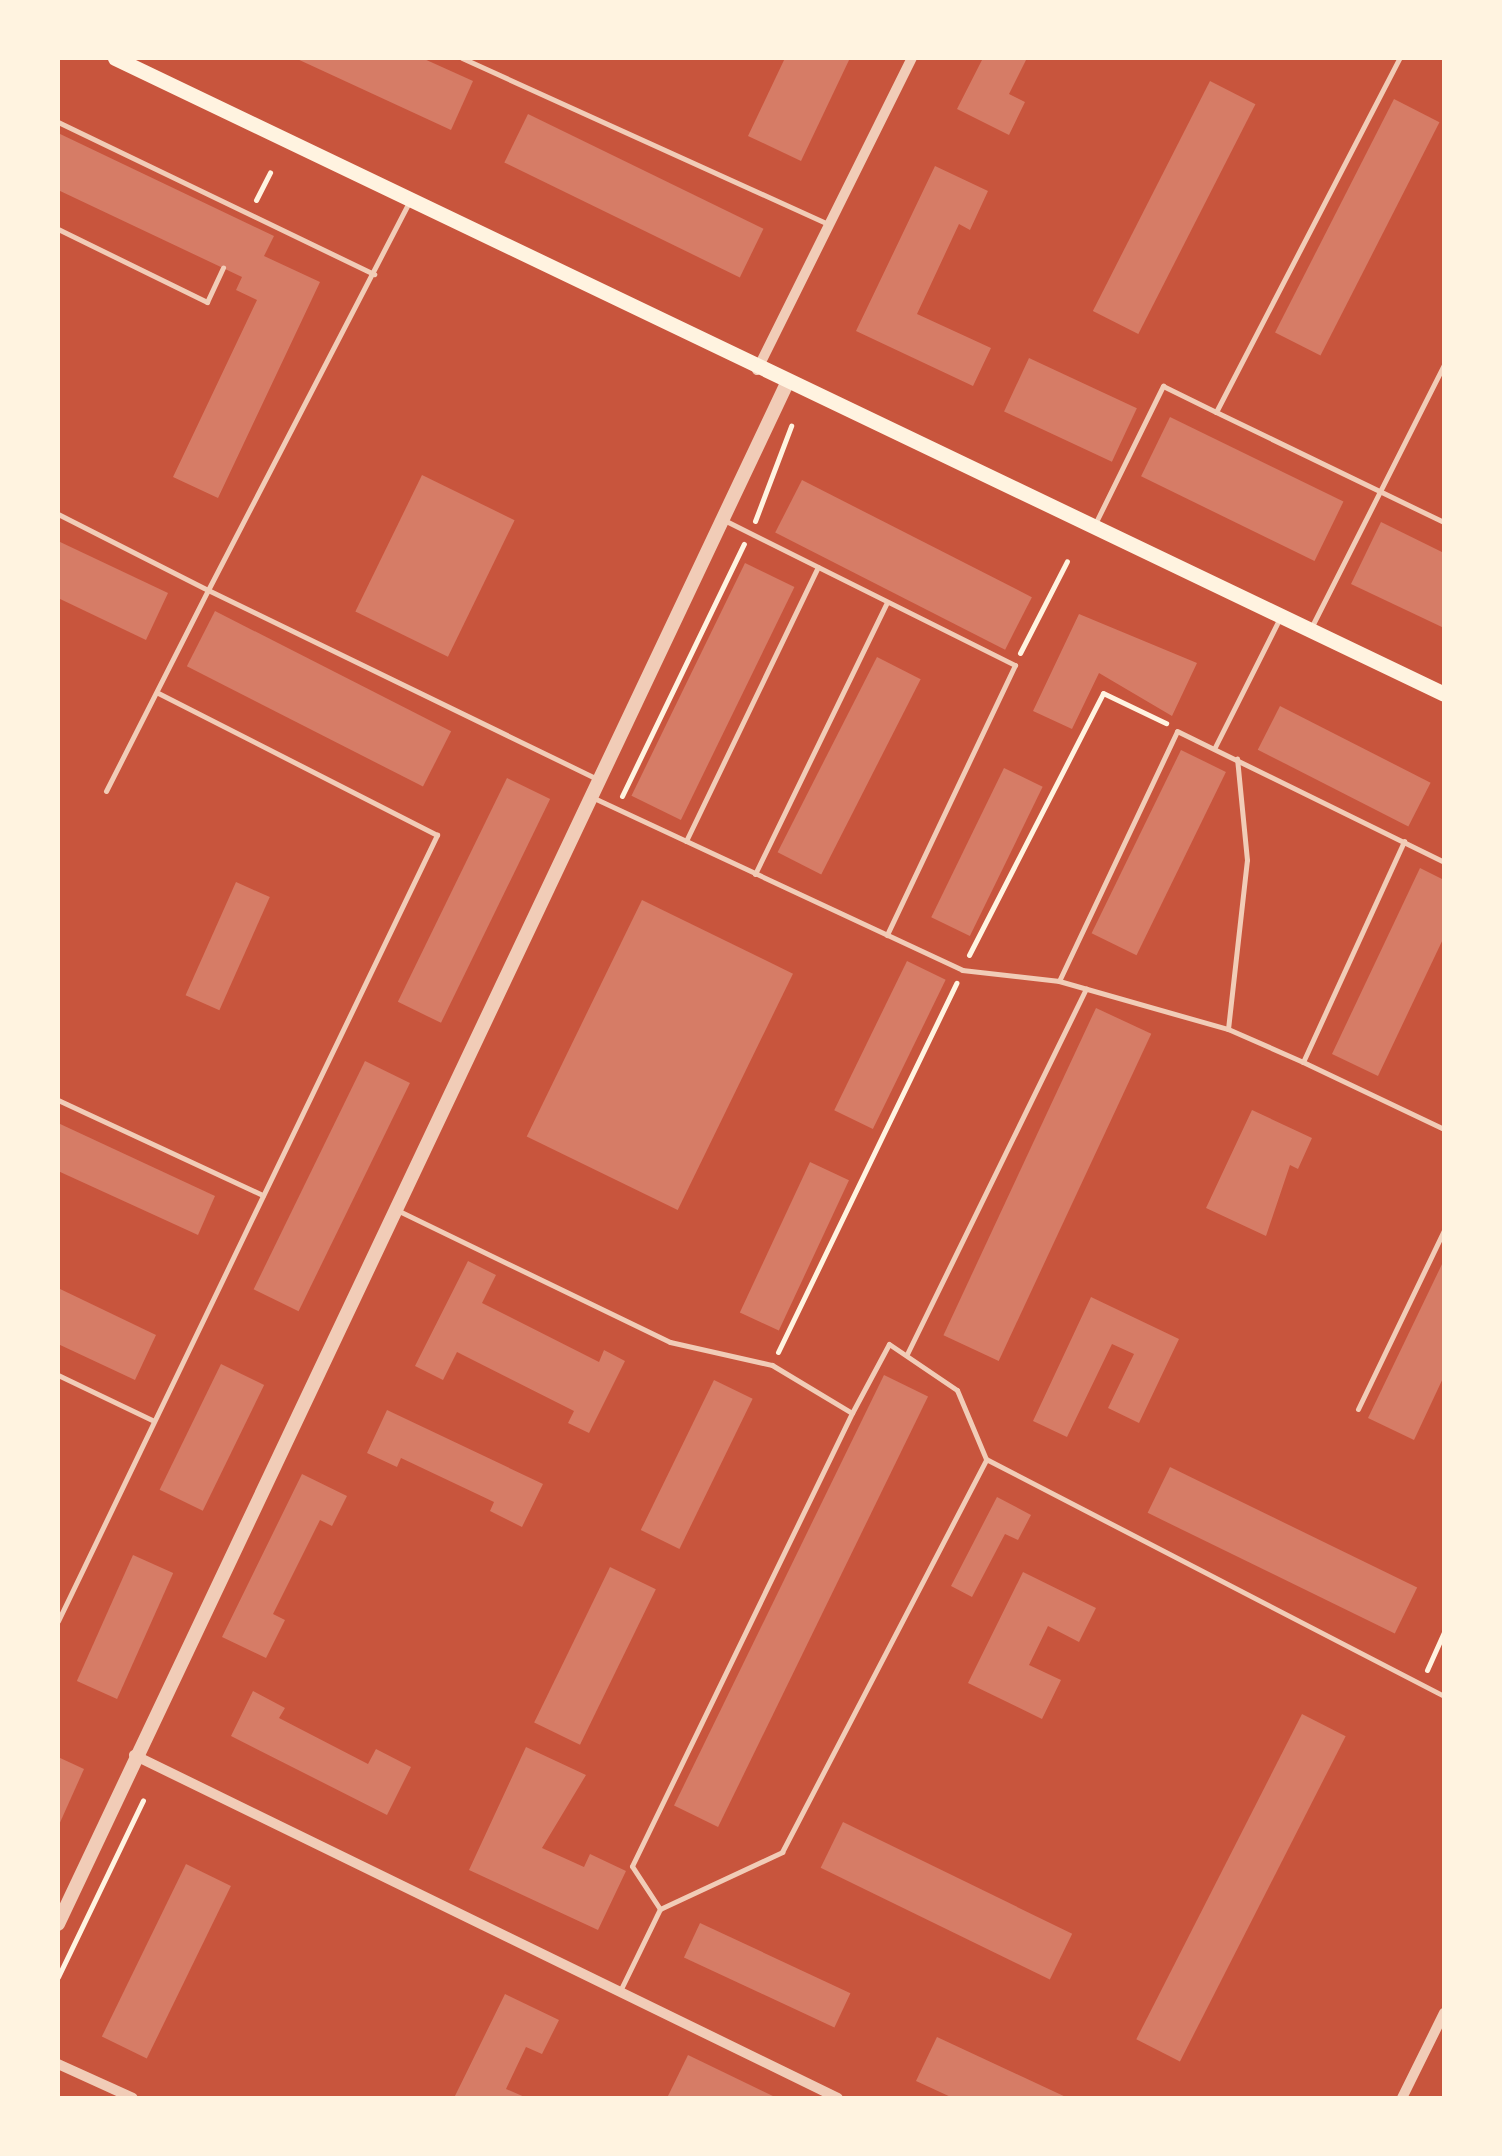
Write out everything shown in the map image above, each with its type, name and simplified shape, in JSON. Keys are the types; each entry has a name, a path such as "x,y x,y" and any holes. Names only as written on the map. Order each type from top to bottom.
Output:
{"main road":[{"path":"115,58 786,385 1444,694"}],"street":[{"path":"756,370 912,58"},
{"path":"58,1924 134,1755 605,782 786,385"},
{"path":"134,1755 838,2098"},
{"path":"1402,2098 1444,2013"},
{"path":"58,2064 132,2098"}],"lane":[{"path":"462,58 831,226"},
{"path":"1216,412 1399,59"},
{"path":"58,122 374,274"},
{"path":"106,791 409,202"},
{"path":"245,222 249,214"},
{"path":"58,229 208,302 223,268"},
{"path":"1309,631 1444,365"},
{"path":"1093,529 1164,386 1444,522"},
{"path":"58,514 605,782"},
{"path":"723,520 1014,665 886,935"},
{"path":"686,841 818,567"},
{"path":"756,874 887,601"},
{"path":"1214,747 1280,617"},
{"path":"58,1621 437,835 158,693"},
{"path":"1059,981 1168,737 1187,733 1444,862"},
{"path":"1228,1028 1247,860 1237,758"},
{"path":"596,799 962,970 1059,981 1228,1028 1444,1129"},
{"path":"1303,1062 1404,841"},
{"path":"908,1354 1086,989"},
{"path":"58,1100 264,1195"},
{"path":"397,1210 670,1342 772,1365 852,1414"},
{"path":"1358,1410 1444,1230"},
{"path":"660,1908 632,1866 888,1344 957,1390 986,1460 1444,1696"},
{"path":"58,1375 154,1421"},
{"path":"619,1993 660,1908 782,1852 986,1460"}],"path":[{"path":"249,214 270,172"},
{"path":"616,808 749,533 791,426"},
{"path":"1014,665 1067,561"},
{"path":"772,1365 962,970 1103,693 1187,733"},
{"path":"1421,1684 1444,1632"},
{"path":"58,1977 144,1800"}],"building":[{"path":"295,58 422,58 473,81 451,130"},
{"path":"785,58 850,58 801,161 748,136"},
{"path":"983,58 1027,58 1009,94 1025,102 1009,135 957,109"},
{"path":"1210,81 1255,104 1138,334 1093,311"},
{"path":"1394,99 1439,122 1320,356 1275,332"},
{"path":"528,114 763,229 740,277 504,163"},
{"path":"58,133 274,236 264,256 320,282 218,498 173,477 257,300 236,290 242,277 58,190"},
{"path":"935,166 988,191 970,230 959,224 917,314 991,348 973,386 856,331"},
{"path":"1029,358 1137,408 1112,462 1004,411"},
{"path":"1170,417 1343,502 1315,561 1141,476"},
{"path":"422,475 515,520 448,657 355,612"},
{"path":"802,480 1032,597 1005,650 775,533"},
{"path":"1381,522 1444,553 1444,628 1351,584"},
{"path":"58,541 168,593 146,640 58,598"},
{"path":"745,563 794,587 681,820 631,796"},
{"path":"215,611 451,731 423,787 187,666"},
{"path":"1079,614 1197,663 1172,716 1099,673 1072,729 1033,711"},
{"path":"877,657 921,679 821,874 778,852"},
{"path":"1280,706 1431,783 1408,826 1258,750"},
{"path":"1181,750 1226,772 1137,955 1092,933"},
{"path":"1004,768 1043,787 970,936 931,917"},
{"path":"507,778 550,799 441,1023 398,1002"},
{"path":"1420,868 1444,880 1444,937 1378,1076 1332,1054"},
{"path":"236,882 270,897 219,1010 186,995"},
{"path":"642,900 793,974 678,1210 527,1136"},
{"path":"907,961 946,980 873,1129 834,1110"},
{"path":"1096,1008 1151,1034 999,1361 943,1335"},
{"path":"365,1061 410,1083 299,1311 254,1289"},
{"path":"1252,1110 1312,1138 1298,1169 1290,1165 1266,1236 1206,1208"},
{"path":"58,1123 215,1196 198,1235 58,1171"},
{"path":"810,1162 849,1180 779,1331 740,1312"},
{"path":"1444,1260 1444,1376 1414,1440 1368,1418"},
{"path":"468,1261 496,1275 482,1303 599,1362 604,1350 625,1361 589,1433 568,1423 574,1411 457,1352 443,1380 415,1366"},
{"path":"58,1288 156,1335 135,1380 58,1344"},
{"path":"1091,1297 1179,1339 1139,1423 1108,1408 1134,1354 1112,1344 1067,1437 1033,1421"},
{"path":"221,1364 264,1385 203,1511 160,1490"},
{"path":"884,1375 928,1396 718,1827 674,1806"},
{"path":"714,1380 753,1399 679,1549 641,1530"},
{"path":"387,1410 543,1484 522,1527 490,1511 494,1502 401,1458 397,1467 367,1453"},
{"path":"1170,1467 1417,1588 1395,1633 1148,1513"},
{"path":"302,1474 347,1496 332,1526 320,1520 273,1614 285,1620 266,1658 222,1637"},
{"path":"997,1497 1031,1515 1018,1540 1005,1534 972,1597 951,1586"},
{"path":"133,1555 173,1573 117,1699 77,1681"},
{"path":"610,1567 656,1589 580,1745 534,1722"},
{"path":"1023,1572 1096,1608 1079,1642 1048,1626 1029,1665 1061,1680 1042,1719 968,1683"},
{"path":"253,1691 285,1708 279,1718 368,1764 376,1749 411,1767 387,1815 231,1736"},
{"path":"1302,1714 1346,1736 1180,2061 1136,2039"},
{"path":"526,1747 586,1775 542,1848 584,1867 590,1854 626,1871 598,1930 469,1870"},
{"path":"58,1757 84,1769 58,1827"},
{"path":"843,1822 1072,1934 1050,1980 821,1868"},
{"path":"186,1864 231,1886 147,2058 102,2037"},
{"path":"700,1923 850,1993 834,2028 684,1957"},
{"path":"505,1994 559,2020 542,2054 526,2047 506,2089 527,2098 454,2098"},
{"path":"937,2037 1068,2098 953,2098 916,2081"},
{"path":"688,2055 777,2098 667,2098"}]}
